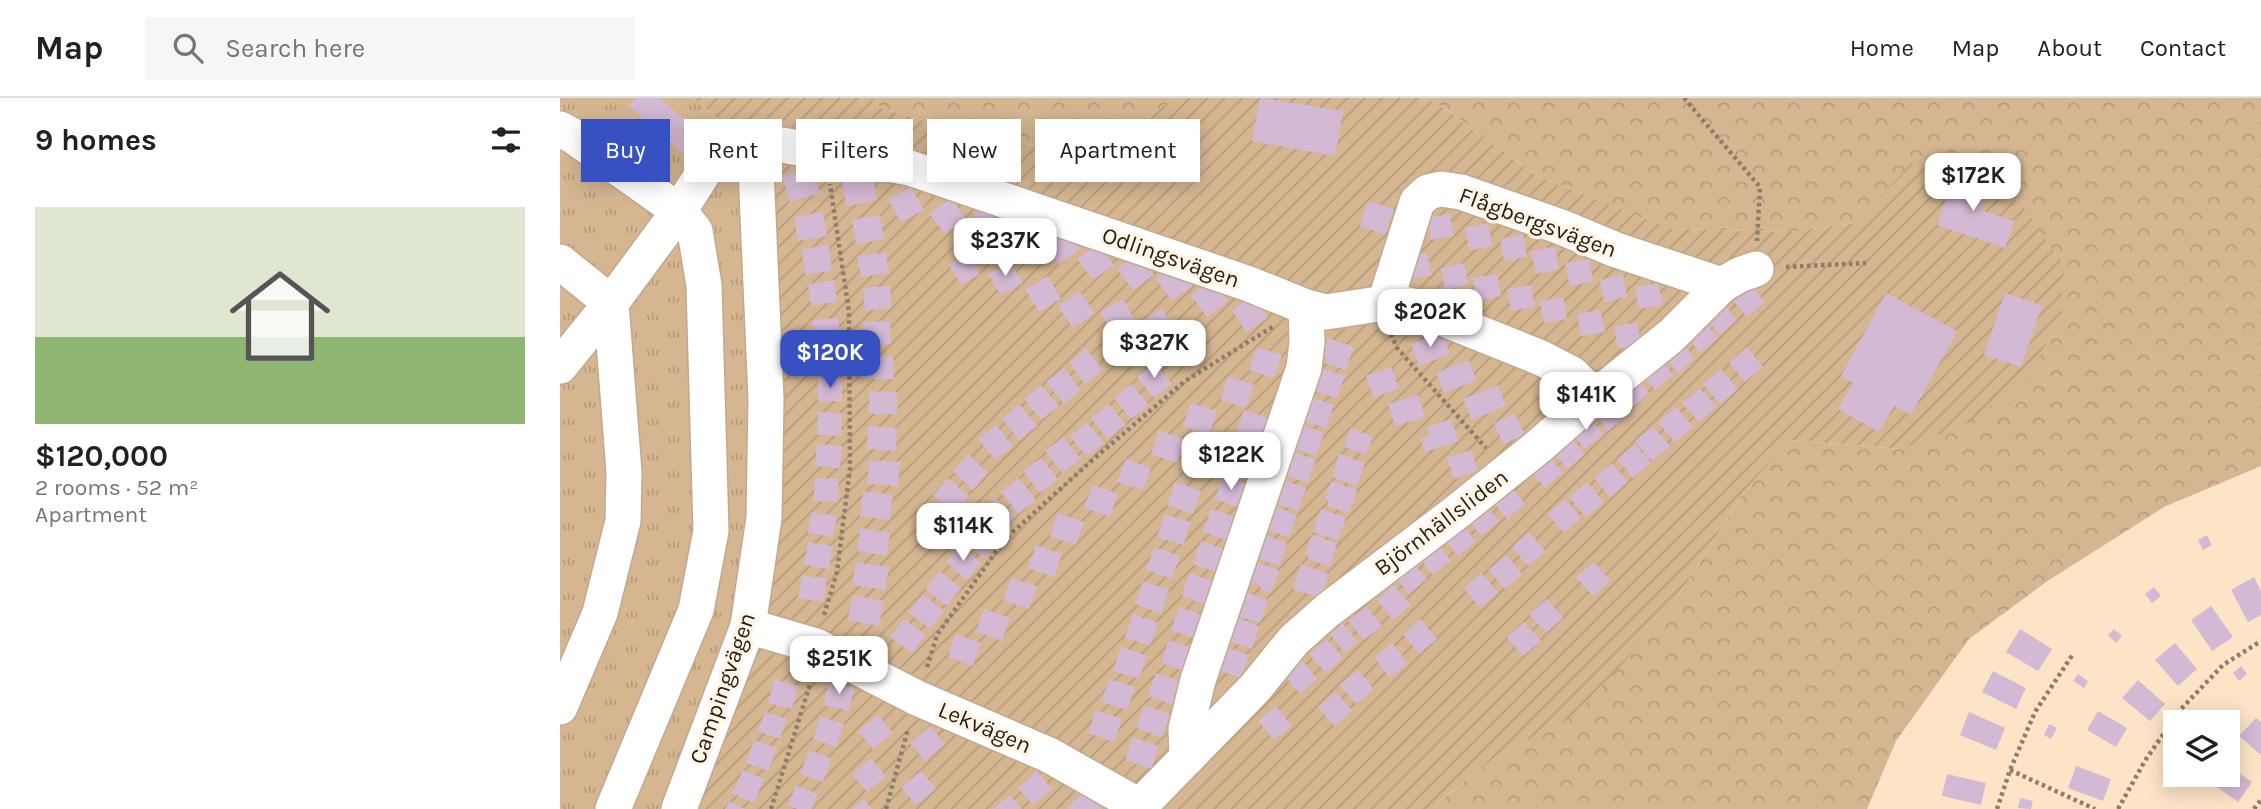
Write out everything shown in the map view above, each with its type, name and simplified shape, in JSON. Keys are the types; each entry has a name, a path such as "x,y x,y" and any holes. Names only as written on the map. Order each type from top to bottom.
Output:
{"lane":[{"path":"560,129 680,211 695,232 704,285 711,531 696,610 613,809"},
{"name":"Odlingsvägen","path":"913,169 1249,284 1306,307 1326,312 1385,303 1409,305 1541,358 1572,374 1595,397"},
{"name":"Odlingsvägen","path":"560,366 680,211 698,182"},
{"name":"Campingvägen","path":"679,809 748,626 764,518 766,413 756,182"},
{"name":"Flågbergsvägen","path":"1385,303 1417,202 1428,192 1441,189 1461,192 1616,250 1722,285"},
{"path":"560,262 611,303 624,472 623,522 600,613 560,707"},
{"name":"Björnhällsliden","path":"1138,808 1255,688 1294,640 1311,625 1507,472 1671,336 1722,285 1756,269"},
{"path":"1187,758 1186,729 1198,680 1304,368 1307,342 1306,307"},
{"name":"Lekvägen","path":"748,626 816,646 917,698 1049,755 1138,808"}],"path":[{"path":"1684,98 1760,187 1756,269 1866,263"},
{"path":"771,809 815,669 816,646 837,572 850,468 849,312 829,182"},
{"path":"1385,303 1385,317 1397,348 1507,472"},
{"path":"886,809 937,635 1005,539 1185,380 1306,307"},
{"path":"2118,809 2146,758 2181,709 2223,665 2261,641"},
{"path":"1997,809 2010,770 2035,712 2073,654"},
{"path":"2010,770 2095,809"},
{"path":"2254,809 2261,800"}],"green space":[{"path":"560,98 693,98 718,119 684,119 684,182 747,182 758,461 749,577 676,809 560,809"},
{"path":"693,98 872,98 881,108 927,121 927,182 1021,182 1021,143 1035,145 1035,182 1200,182 1200,119 1147,119 1174,98 1424,98 1438,104 1537,176 1671,229 1790,232 1855,223 1911,163 1985,167 2026,210 2064,266 2061,313 2028,380 1968,423 1902,449 1790,440 1743,493 1666,616 1575,716 1498,755 1440,801 1435,809 676,809 749,577 758,461 747,182 782,182 782,119 718,119"},
{"path":"872,98 1174,98 1147,119 1035,119 1035,145 1021,143 1021,119 927,119 927,121 881,108"},
{"path":"1424,98 2261,98 2261,466 2164,507 2046,582 1969,639 1896,741 1867,809 1435,809 1440,801 1498,755 1575,715 1666,616 1743,493 1790,440 1902,449 1911,163 1855,223 1790,232 1670,229 1537,176 1438,104"}],"building":[{"path":"636,98 660,98 684,119 684,154 670,142 670,119 644,119 629,106"},
{"path":"1260,98 1343,111 1335,156 1252,141"},
{"path":"796,172 796,182 817,182 820,193 790,202 782,176"},
{"path":"1955,172 1989,184 1980,210 2014,221 2005,248 1937,225"},
{"path":"842,182 873,182 877,200 847,206"},
{"path":"911,187 924,210 901,222 888,199"},
{"path":"951,198 966,219 945,234 929,213"},
{"path":"1368,201 1394,209 1385,235 1360,226"},
{"path":"986,206 1002,228 981,243 965,222"},
{"path":"823,212 827,236 798,241 794,217"},
{"path":"1450,214 1454,236 1431,240 1427,218"},
{"path":"880,215 884,239 856,244 852,220"},
{"path":"1025,215 1041,237 1020,252 1004,231"},
{"path":"1488,223 1492,246 1469,250 1465,228"},
{"path":"1064,227 1080,249 1059,264 1043,243"},
{"path":"1523,234 1527,257 1504,261 1500,239"},
{"path":"1098,243 1114,265 1093,280 1077,259"},
{"path":"829,245 832,271 805,274 802,249"},
{"path":"1555,247 1559,269 1536,274 1531,251"},
{"path":"886,252 889,273 861,277 857,256"},
{"path":"969,253 980,274 961,285 949,265"},
{"path":"1138,253 1154,275 1133,290 1117,269"},
{"path":"1427,253 1432,275 1408,280 1404,258"},
{"path":"1589,259 1593,281 1570,286 1565,263"},
{"path":"1009,261 1023,283 1001,295 988,274"},
{"path":"1177,263 1193,285 1172,301 1156,279"},
{"path":"1464,263 1468,285 1445,290 1441,268"},
{"path":"1497,274 1501,296 1477,301 1473,278"},
{"path":"1623,275 1627,297 1604,302 1600,280"},
{"path":"1048,276 1061,299 1039,312 1025,289"},
{"path":"834,280 837,302 811,305 808,284"},
{"path":"1212,280 1228,301 1207,317 1191,295"},
{"path":"1748,282 1765,302 1747,317 1730,297"},
{"path":"1658,283 1663,305 1639,309 1635,287"},
{"path":"1531,285 1535,307 1511,311 1507,289"},
{"path":"890,286 891,308 865,311 863,288"},
{"path":"1079,291 1095,313 1073,328 1058,306"},
{"path":"1886,293 1957,331 1911,415 1894,406 1879,432 1838,409 1853,383 1841,376"},
{"path":"2005,293 2042,306 2021,367 1984,355"},
{"path":"1254,296 1268,318 1246,332 1232,310"},
{"path":"1563,297 1567,319 1544,323 1540,301"},
{"path":"1123,299 1136,322 1114,335 1100,312"},
{"path":"1721,300 1737,320 1720,335 1703,315"},
{"path":"1163,309 1176,332 1154,345 1140,322"},
{"path":"1600,310 1605,332 1581,336 1577,314"},
{"path":"838,318 840,336 814,338 813,320"},
{"path":"1702,318 1718,338 1700,353 1684,333"},
{"path":"890,321 891,344 865,346 863,322"},
{"path":"1637,322 1641,345 1618,349 1614,327"},
{"path":"1188,328 1204,349 1183,365 1167,343"},
{"path":"1442,332 1450,354 1419,366 1411,344"},
{"path":"1328,338 1354,347 1346,370 1325,363 1327,358 1322,356"},
{"path":"1679,338 1695,358 1678,373 1661,353"},
{"path":"816,346 841,346 841,370 816,370"},
{"path":"1257,347 1282,355 1274,378 1249,370"},
{"path":"1747,347 1763,367 1745,382 1729,362"},
{"path":"1086,348 1103,370 1085,384 1069,363"},
{"path":"1657,355 1673,375 1655,390 1639,370"},
{"path":"893,356 894,379 865,379 865,357"},
{"path":"1469,360 1476,380 1444,393 1436,373"},
{"path":"1155,363 1172,384 1154,398 1137,377"},
{"path":"1319,367 1345,376 1337,398 1315,391 1317,387 1313,385"},
{"path":"1391,367 1399,388 1374,398 1366,376"},
{"path":"1064,368 1081,390 1064,404 1046,382"},
{"path":"1721,369 1738,389 1720,404 1703,384"},
{"path":"1633,373 1649,393 1632,408 1615,388"},
{"path":"1228,376 1254,385 1246,408 1221,400"},
{"path":"818,378 842,378 842,401 818,401"},
{"path":"1131,384 1149,405 1131,419 1114,398"},
{"path":"1041,385 1059,406 1041,420 1024,399"},
{"path":"1498,385 1506,406 1472,420 1463,399"},
{"path":"1700,388 1717,407 1699,422 1682,403"},
{"path":"869,391 897,392 897,414 869,414"},
{"path":"1418,395 1425,417 1395,426 1388,404"},
{"path":"1309,396 1334,405 1326,428 1305,421 1307,415 1303,413"},
{"path":"1610,396 1626,416 1608,431 1592,411"},
{"path":"1191,403 1217,411 1209,434 1183,426"},
{"path":"1019,404 1037,426 1019,440 1002,419"},
{"path":"1109,404 1126,425 1108,439 1091,418"},
{"path":"1676,407 1693,427 1675,442 1658,422"},
{"path":"1244,410 1270,419 1262,442 1236,433"},
{"path":"818,412 842,413 841,436 817,435"},
{"path":"1515,414 1525,435 1503,444 1494,423"},
{"path":"1587,414 1603,434 1585,449 1569,429"},
{"path":"1451,419 1459,441 1425,452 1421,439 1430,435 1427,427"},
{"path":"1087,422 1104,443 1087,457 1070,436"},
{"path":"1299,424 1324,433 1316,456 1291,448"},
{"path":"996,425 1013,446 995,460 978,439"},
{"path":"868,426 897,428 896,451 867,449"},
{"path":"1653,426 1670,446 1652,461 1635,441"},
{"path":"1351,428 1373,437 1366,455 1344,447"},
{"path":"1159,431 1185,439 1177,463 1151,454"},
{"path":"1568,434 1585,454 1567,469 1550,449"},
{"path":"1063,437 1081,459 1063,473 1045,451"},
{"path":"817,444 842,446 840,468 815,466"},
{"path":"1234,444 1260,453 1252,476 1226,467"},
{"path":"1635,444 1651,463 1633,478 1617,459"},
{"path":"1471,450 1478,471 1454,479 1447,458"},
{"path":"1290,451 1316,460 1308,483 1282,474"},
{"path":"968,454 988,473 973,490 953,471"},
{"path":"1339,454 1365,463 1357,486 1332,477"},
{"path":"1547,454 1563,473 1545,488 1529,469"},
{"path":"1041,458 1058,479 1040,493 1023,471"},
{"path":"1126,459 1151,468 1143,490 1117,482"},
{"path":"869,460 900,462 898,486 867,484"},
{"path":"1612,463 1628,482 1610,497 1594,478"},
{"path":"1223,476 1248,485 1240,508 1215,499"},
{"path":"815,478 839,479 838,502 814,501"},
{"path":"948,478 969,496 954,513 933,495"},
{"path":"1019,478 1036,500 1018,514 1001,492"},
{"path":"1280,479 1306,488 1298,511 1272,502"},
{"path":"1331,481 1357,490 1349,513 1327,506 1329,500 1325,499"},
{"path":"1175,482 1201,491 1193,514 1167,505"},
{"path":"1587,482 1604,502 1586,517 1569,497"},
{"path":"1509,484 1525,504 1507,519 1491,499"},
{"path":"1093,485 1118,494 1110,517 1084,508"},
{"path":"863,491 893,495 890,520 860,516"},
{"path":"994,498 1016,516 1001,533 980,516"},
{"path":"1565,499 1581,518 1564,533 1547,514"},
{"path":"1483,501 1499,521 1481,536 1465,516"},
{"path":"1271,505 1297,515 1289,537 1268,530 1270,526 1265,524"},
{"path":"1211,509 1237,518 1229,541 1203,532"},
{"path":"1321,509 1346,517 1338,540 1313,532"},
{"path":"932,510 953,527 939,545 918,528"},
{"path":"811,512 837,516 833,537 808,533"},
{"path":"1058,513 1084,522 1076,545 1050,536"},
{"path":"1165,514 1191,522 1183,545 1157,537"},
{"path":"1460,521 1476,541 1458,556 1442,536"},
{"path":"978,524 999,542 984,558 963,541"},
{"path":"860,528 890,533 886,556 857,551"},
{"path":"1529,532 1546,552 1528,566 1512,547"},
{"path":"1262,534 1287,543 1280,566 1257,558"},
{"path":"1312,535 1337,543 1330,567 1308,559 1309,555 1305,554"},
{"path":"2207,535 2212,545 2203,550 2198,540"},
{"path":"1435,540 1451,560 1433,575 1417,555"},
{"path":"1201,541 1227,550 1219,573 1193,564"},
{"path":"808,542 833,546 829,569 804,565"},
{"path":"960,545 981,563 966,580 946,562"},
{"path":"1036,545 1062,554 1054,577 1028,568"},
{"path":"1154,547 1180,556 1172,579 1146,570"},
{"path":"1506,555 1522,574 1505,589 1488,570"},
{"path":"1410,560 1427,579 1409,594 1393,574"},
{"path":"1253,561 1279,570 1271,593 1260,589 1261,585 1246,581"},
{"path":"856,562 889,567 885,590 852,585"},
{"path":"1594,562 1610,581 1593,596 1576,577"},
{"path":"1301,564 1329,574 1320,598 1293,589"},
{"path":"940,571 961,588 947,606 925,589"},
{"path":"1189,573 1215,582 1207,605 1182,596"},
{"path":"1482,573 1498,593 1480,608 1464,588"},
{"path":"802,575 827,579 823,602 798,598"},
{"path":"2254,577 2261,591 2261,615 2248,622 2231,590"},
{"path":"1011,578 1037,586 1029,609 1003,601"},
{"path":"1143,581 1169,590 1161,613 1135,604"},
{"path":"1394,585 1411,605 1393,620 1377,600"},
{"path":"2154,587 2161,596 2152,603 2145,594"},
{"path":"1242,591 1268,600 1260,623 1235,615"},
{"path":"923,594 944,611 930,629 908,612"},
{"path":"853,595 884,601 879,626 848,620"},
{"path":"1547,599 1563,618 1546,633 1529,614"},
{"path":"1366,606 1382,626 1364,640 1348,621"},
{"path":"2211,606 2233,637 2212,651 2191,620"},
{"path":"1179,607 1205,616 1196,639 1171,630"},
{"path":"984,609 1010,618 1002,641 976,632"},
{"path":"1133,614 1158,623 1150,646 1125,637"},
{"path":"1234,617 1259,626 1252,649 1226,640"},
{"path":"904,619 926,635 912,653 890,637"},
{"path":"1420,619 1437,639 1419,654 1403,634"},
{"path":"1524,622 1541,641 1523,656 1507,637"},
{"path":"1343,623 1358,642 1345,653 1330,634"},
{"path":"2020,629 2052,649 2038,671 2006,652"},
{"path":"2114,629 2122,636 2116,643 2108,635"},
{"path":"955,634 981,643 973,666 948,657"},
{"path":"1327,639 1343,658 1326,673 1309,654"},
{"path":"1169,640 1195,649 1187,672 1161,663"},
{"path":"1392,643 1408,663 1390,678 1374,658"},
{"path":"2175,643 2197,669 2178,686 2155,660"},
{"path":"1223,646 1249,655 1241,678 1215,669"},
{"path":"1121,647 1147,656 1139,679 1113,671"},
{"path":"1301,659 1317,679 1300,694 1283,674"},
{"path":"2241,666 2247,674 2239,681 2233,673"},
{"path":"1358,670 1374,689 1356,704 1340,685"},
{"path":"1993,671 2026,688 2016,709 1982,692"},
{"path":"1156,673 1181,681 1173,705 1148,696"},
{"path":"2078,674 2088,681 2084,688 2073,681"},
{"path":"774,679 798,686 792,709 768,703"},
{"path":"1109,679 1135,687 1127,710 1101,702"},
{"path":"2138,680 2165,704 2150,721 2122,698"},
{"path":"829,682 854,688 849,711 824,705"},
{"path":"1336,692 1352,711 1334,726 1318,707"},
{"path":"1144,705 1170,714 1162,737 1136,728"},
{"path":"1276,706 1292,726 1274,740 1258,721"},
{"path":"1096,710 1122,719 1114,742 1088,733"},
{"path":"2098,711 2127,728 2116,747 2087,730"},
{"path":"765,712 787,719 780,739 758,731"},
{"path":"1969,712 2005,728 1996,750 1960,735"},
{"path":"878,715 893,733 873,749 858,731"},
{"path":"820,716 844,724 836,747 813,739"},
{"path":"2256,718 2261,722 2261,755 2240,737"},
{"path":"2049,724 2057,728 2051,739 2044,735"},
{"path":"930,726 945,744 925,761 910,743"},
{"path":"1133,737 1159,746 1151,769 1125,760"},
{"path":"754,740 777,748 768,771 746,763"},
{"path":"809,750 832,759 823,782 800,774"},
{"path":"871,758 886,776 867,792 852,774"},
{"path":"2076,766 2111,779 2103,801 2068,788"},
{"path":"743,770 764,779 754,803 732,793"},
{"path":"921,771 936,789 916,805 901,787"},
{"path":"1037,771 1052,789 1033,805 1018,788"},
{"path":"1947,774 1986,783 1981,805 1942,796"},
{"path":"2240,774 2252,782 2238,802 2217,787 2240,787"},
{"path":"796,785 818,794 812,809 797,809 788,805"},
{"path":"1087,791 1102,809 1068,809 1067,807"},
{"path":"1010,795 1022,809 993,809"},
{"path":"2020,798 2033,801 2031,809 2018,808"},
{"path":"864,799 872,809 852,809"},
{"path":"730,801 745,809 725,809"}]}
